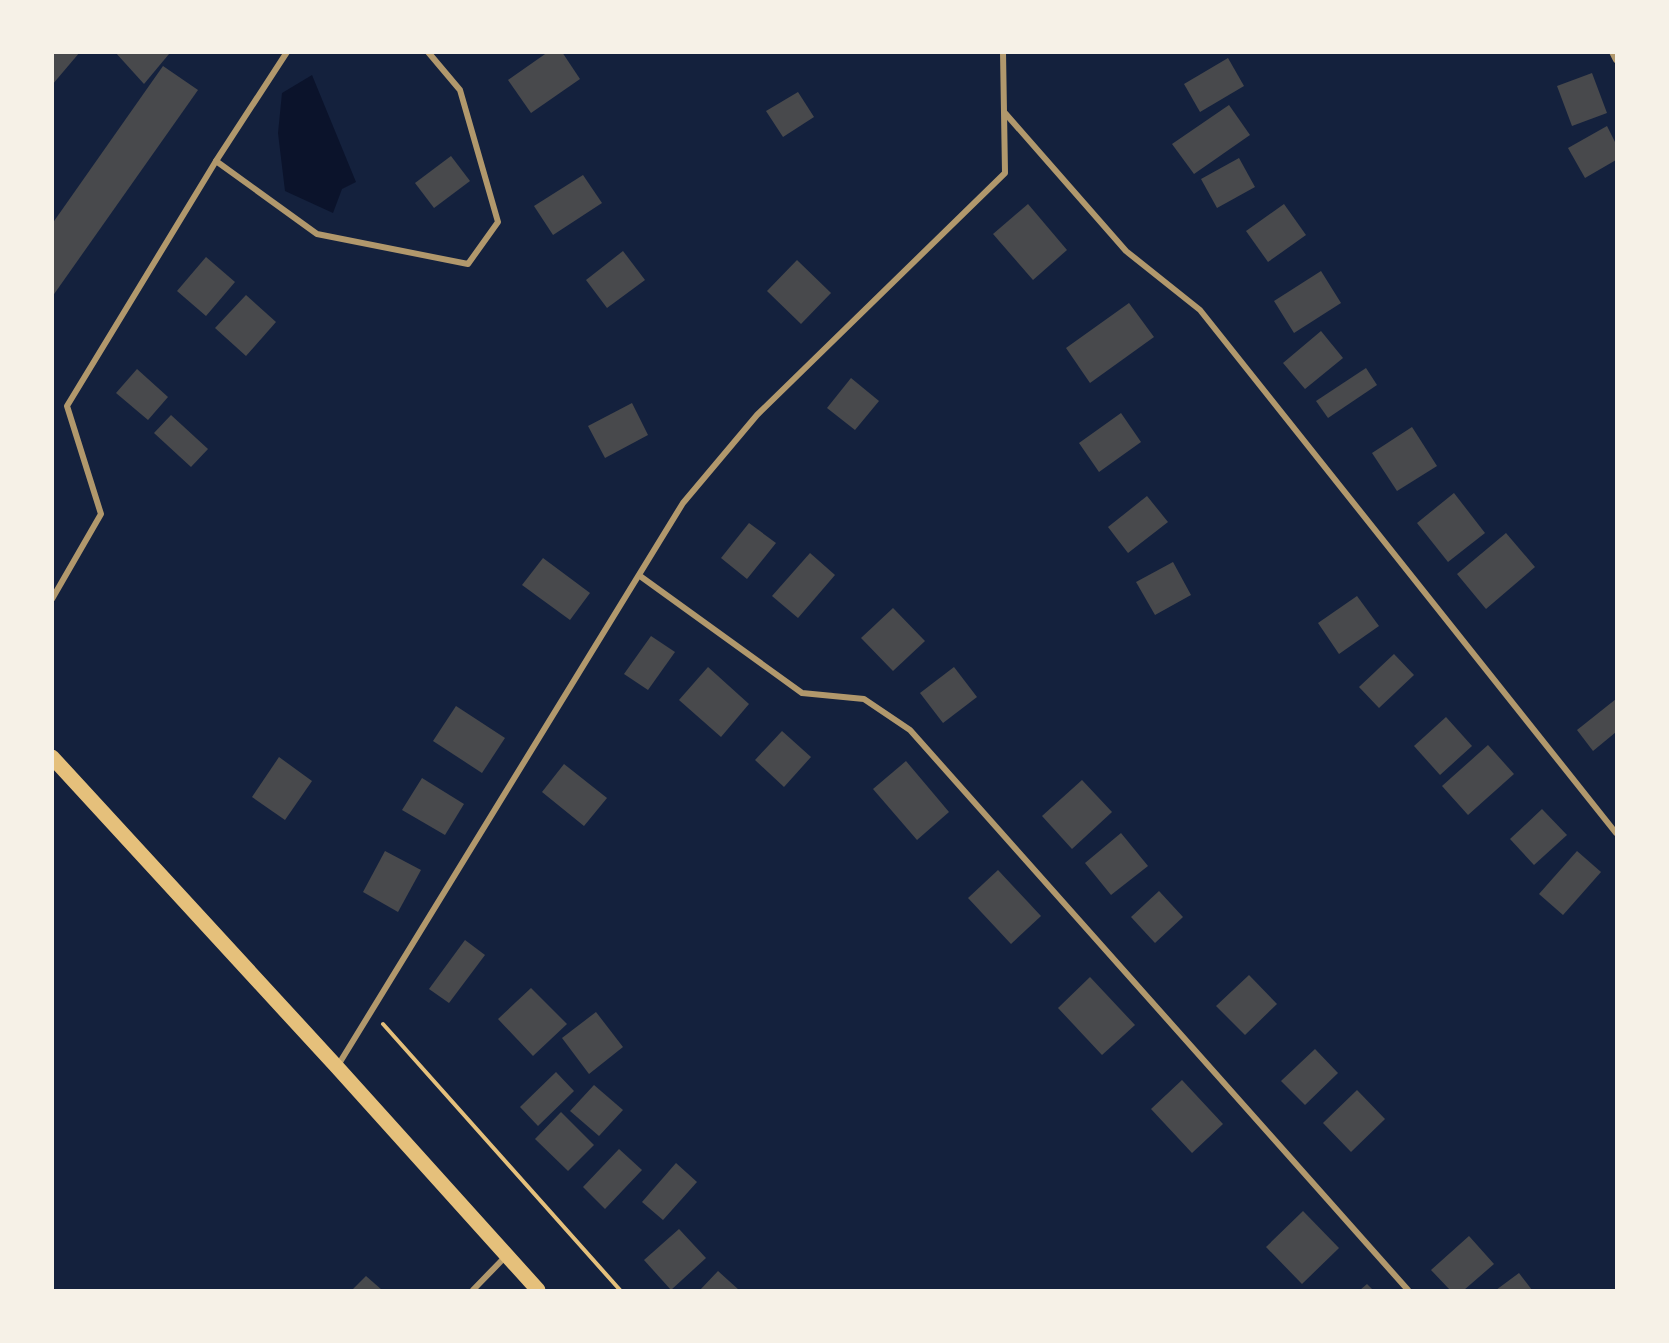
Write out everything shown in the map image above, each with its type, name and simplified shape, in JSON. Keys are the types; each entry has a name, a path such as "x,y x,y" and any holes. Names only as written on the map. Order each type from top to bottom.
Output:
{"main road":[{"path":"52,757 538,1290"}],"street":[{"path":"52,599 101,514 67,405 216,161 287,52"},
{"path":"216,161 317,234 468,264 498,222 460,90 428,52"},
{"path":"337,1067 683,503 757,415 1005,173 1003,52"},
{"path":"1612,52 1617,60"},
{"path":"1004,112 1126,251 1200,310 1617,833"},
{"path":"640,576 801,693 864,699 910,730 1408,1290"},
{"path":"473,1290 506,1255"}],"path":[{"path":"372,1011 620,1290"}],"water":[{"path":"312,75 356,182 342,189 333,213 285,191 278,133 282,93"}],"building":[{"path":"52,52 80,52 52,85"},
{"path":"115,52 168,52 169,54 144,84"},
{"path":"548,52 562,52 580,79 531,113 508,80"},
{"path":"1228,58 1244,86 1200,112 1184,84"},
{"path":"163,66 198,90 52,297 52,224"},
{"path":"1592,73 1607,113 1572,126 1557,86"},
{"path":"798,92 814,117 783,137 766,111"},
{"path":"1229,105 1250,135 1194,174 1172,144"},
{"path":"1607,126 1616,144 1616,160 1585,178 1568,148"},
{"path":"451,156 470,181 434,208 415,183"},
{"path":"1239,158 1255,187 1217,208 1201,179"},
{"path":"583,175 602,203 553,235 534,206"},
{"path":"1028,204 1067,250 1033,280 993,234"},
{"path":"1284,204 1306,235 1268,262 1246,231"},
{"path":"623,251 645,280 607,308 586,280"},
{"path":"206,257 235,282 206,316 177,291"},
{"path":"797,260 831,293 801,324 767,291"},
{"path":"1321,271 1341,303 1294,333 1274,301"},
{"path":"246,295 276,322 246,356 215,328"},
{"path":"1129,303 1154,337 1090,383 1066,348"},
{"path":"1321,331 1343,358 1305,389 1283,363"},
{"path":"1366,368 1377,385 1328,418 1316,401"},
{"path":"137,369 168,397 148,420 116,393"},
{"path":"851,378 879,401 855,430 827,408"},
{"path":"632,403 648,435 605,458 588,426"},
{"path":"1121,413 1141,442 1099,472 1079,443"},
{"path":"171,415 208,449 191,467 154,433"},
{"path":"1412,427 1437,466 1397,491 1372,453"},
{"path":"1454,493 1485,533 1448,562 1417,523"},
{"path":"1147,496 1168,522 1128,553 1108,527"},
{"path":"749,523 776,543 747,579 721,558"},
{"path":"1506,533 1535,567 1486,609 1457,574"},
{"path":"810,553 835,575 798,618 772,596"},
{"path":"543,558 590,593 570,620 522,585"},
{"path":"1173,562 1191,595 1155,615 1136,582"},
{"path":"1357,596 1379,626 1339,654 1318,623"},
{"path":"893,608 925,641 893,671 861,638"},
{"path":"651,636 675,652 648,690 624,674"},
{"path":"1394,654 1414,675 1379,708 1359,687"},
{"path":"708,667 749,704 721,737 679,700"},
{"path":"954,667 977,697 943,723 920,693"},
{"path":"1616,699 1616,732 1593,751 1577,730"},
{"path":"456,706 505,738 482,773 433,741"},
{"path":"1446,717 1472,746 1440,775 1414,746"},
{"path":"782,731 811,757 784,787 755,760"},
{"path":"1488,745 1514,774 1468,815 1442,786"},
{"path":"279,757 312,781 285,820 252,797"},
{"path":"906,761 949,812 917,840 873,789"},
{"path":"564,764 607,798 584,826 542,792"},
{"path":"422,778 464,804 445,835 402,810"},
{"path":"1082,780 1112,812 1072,849 1042,816"},
{"path":"1542,809 1567,835 1534,865 1510,839"},
{"path":"1121,833 1148,866 1111,895 1085,863"},
{"path":"385,851 421,870 398,912 363,892"},
{"path":"1577,851 1601,872 1563,915 1539,894"},
{"path":"998,870 1041,916 1011,944 968,898"},
{"path":"1159,891 1183,917 1155,943 1131,917"},
{"path":"465,940 485,955 449,1003 429,989"},
{"path":"1249,975 1277,1004 1245,1035 1216,1006"},
{"path":"1090,977 1135,1025 1102,1055 1058,1008"},
{"path":"531,988 567,1024 533,1056 498,1019"},
{"path":"596,1012 623,1047 589,1074 562,1038"},
{"path":"1315,1049 1338,1073 1305,1105 1281,1081"},
{"path":"556,1072 574,1091 538,1126 520,1107"},
{"path":"1182,1080 1223,1124 1192,1153 1151,1109"},
{"path":"594,1085 623,1110 599,1136 570,1111"},
{"path":"1357,1090 1385,1119 1351,1152 1323,1123"},
{"path":"561,1112 594,1145 568,1171 535,1139"},
{"path":"619,1149 642,1170 605,1209 583,1187"},
{"path":"676,1163 697,1182 663,1220 642,1202"},
{"path":"1303,1211 1339,1248 1302,1284 1266,1247"},
{"path":"679,1229 706,1258 671,1290 644,1260"},
{"path":"1469,1236 1494,1264 1464,1290 1450,1290 1431,1270"},
{"path":"718,1271 739,1290 700,1290"},
{"path":"1519,1273 1532,1290 1496,1290"},
{"path":"366,1276 382,1290 352,1290"},
{"path":"1367,1284 1373,1290 1360,1290"}]}
